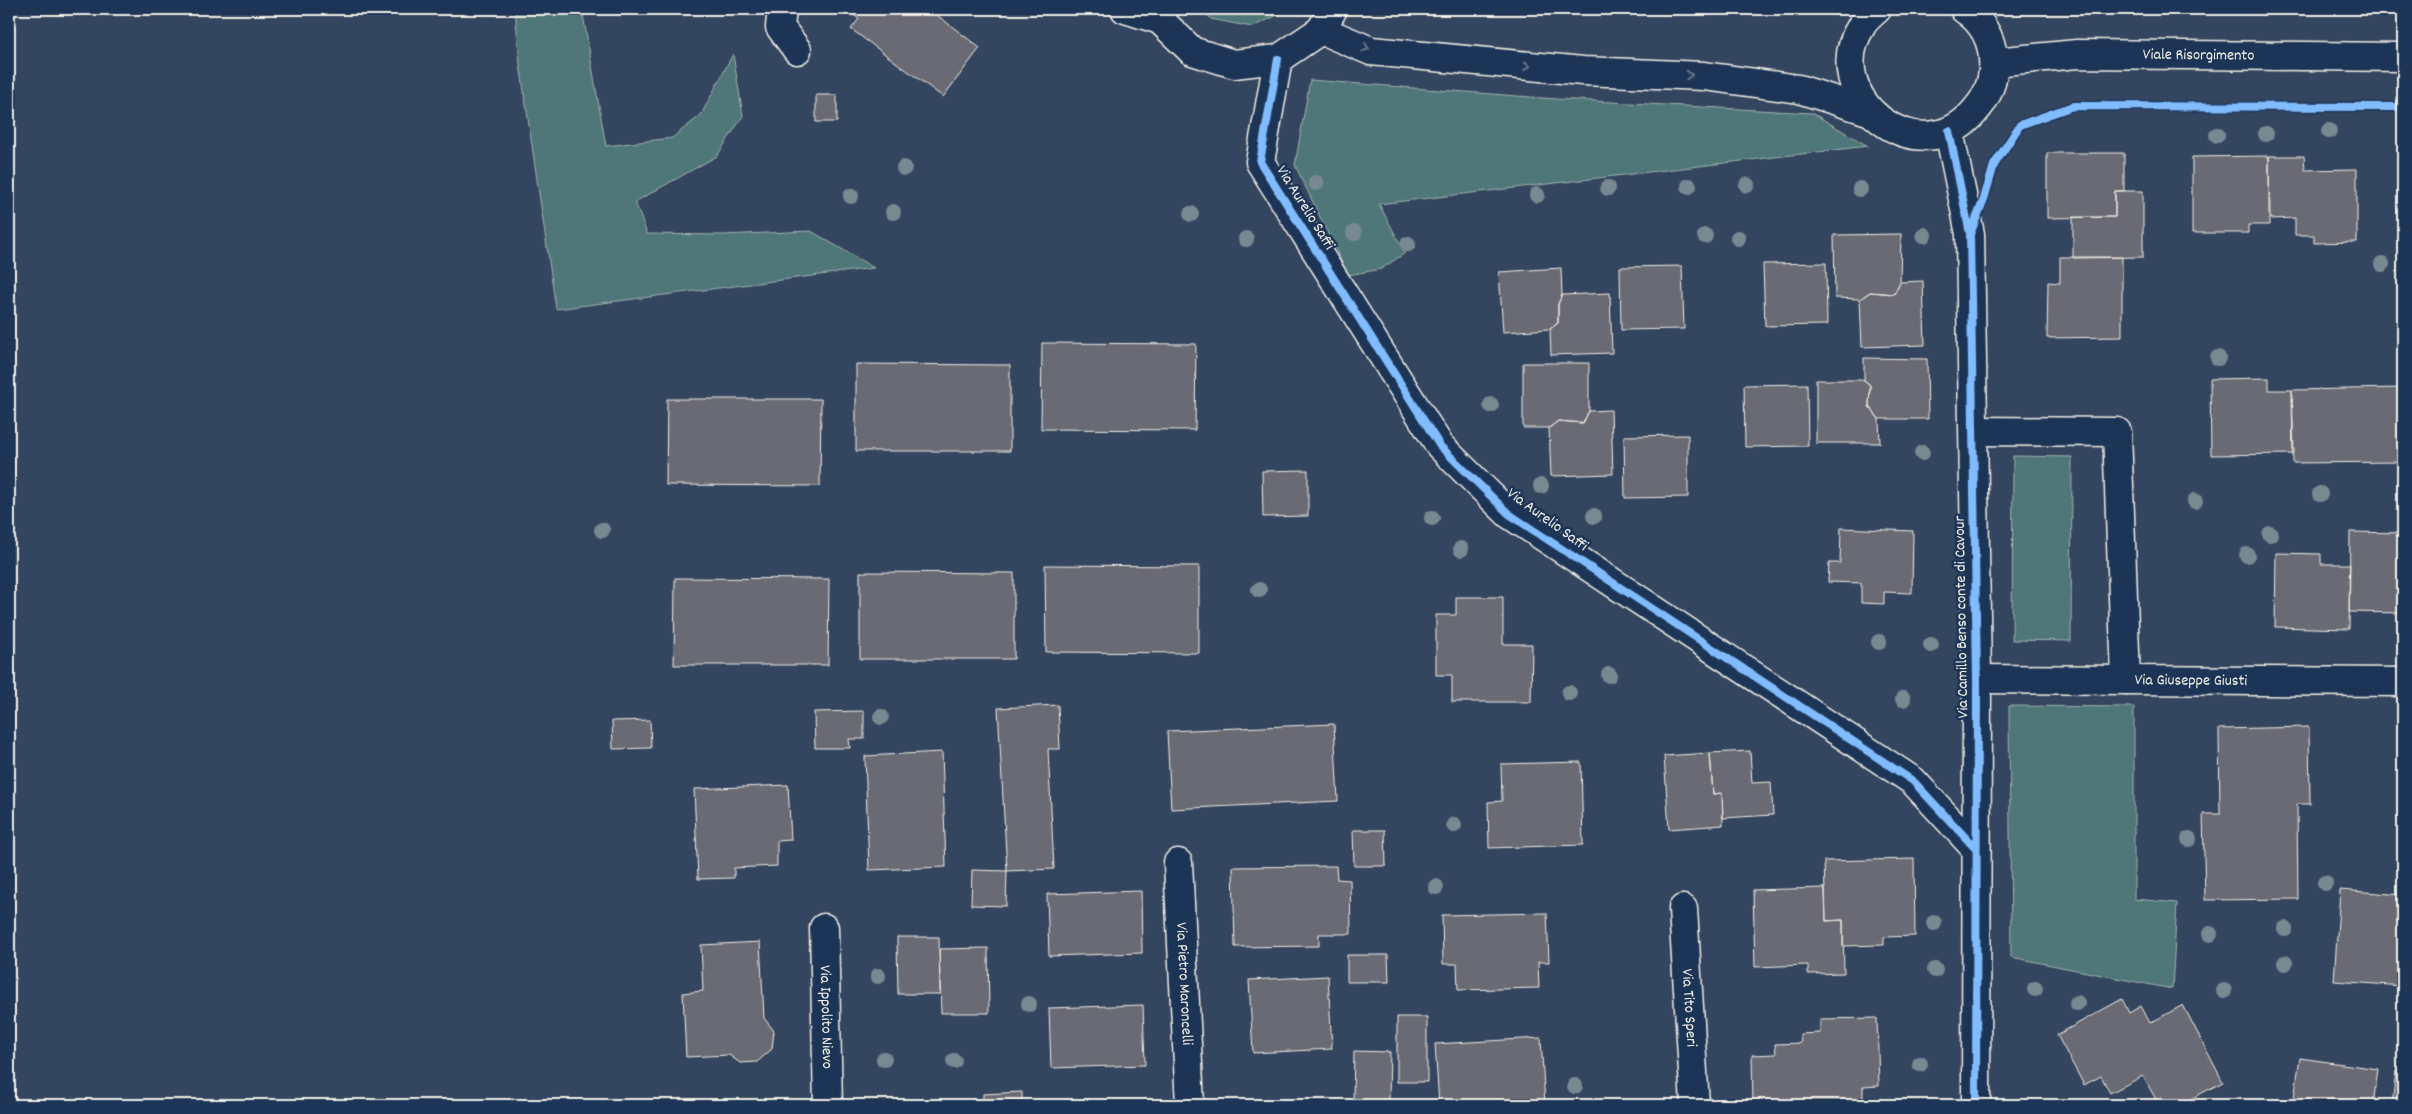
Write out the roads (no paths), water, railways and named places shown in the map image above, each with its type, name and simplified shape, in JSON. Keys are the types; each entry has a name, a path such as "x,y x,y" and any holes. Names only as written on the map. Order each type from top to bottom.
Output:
{"street":[{"path":"782,9 780,28 797,50"},
{"path":"1125,9 1157,14 1192,51 1234,64 1278,59 1327,20 1371,51 1583,71 1704,76 1800,89 1868,110"},
{"path":"1877,9 1862,25 1855,38 1851,62 1853,82 1868,110 1887,126 1906,133 1930,135 1949,130 1970,117 1983,101 1993,78 1994,62 1989,37 1976,16 1964,9"},
{"name":"Viale Risorgimento","path":"1994,62 2077,54 2403,58"},
{"name":"Via Aurelio Saffi","path":"1278,59 1260,162 1440,446 1509,514 1913,781 1976,849"},
{"name":"Via Camillo Benso conte di Cavour","path":"1949,130 1970,234 1978,679 1976,1105"},
{"path":"1974,431 2117,432 2126,680"},
{"name":"Via Giuseppe Giusti","path":"1978,679 2403,682"},
{"name":"Via Pietro Maroncelli","path":"1178,864 1190,1105"},
{"name":"Via Tito Speri","path":"1683,909 1695,1105"},
{"name":"Via Ippolito Nievo","path":"824,928 828,1105"}]}
